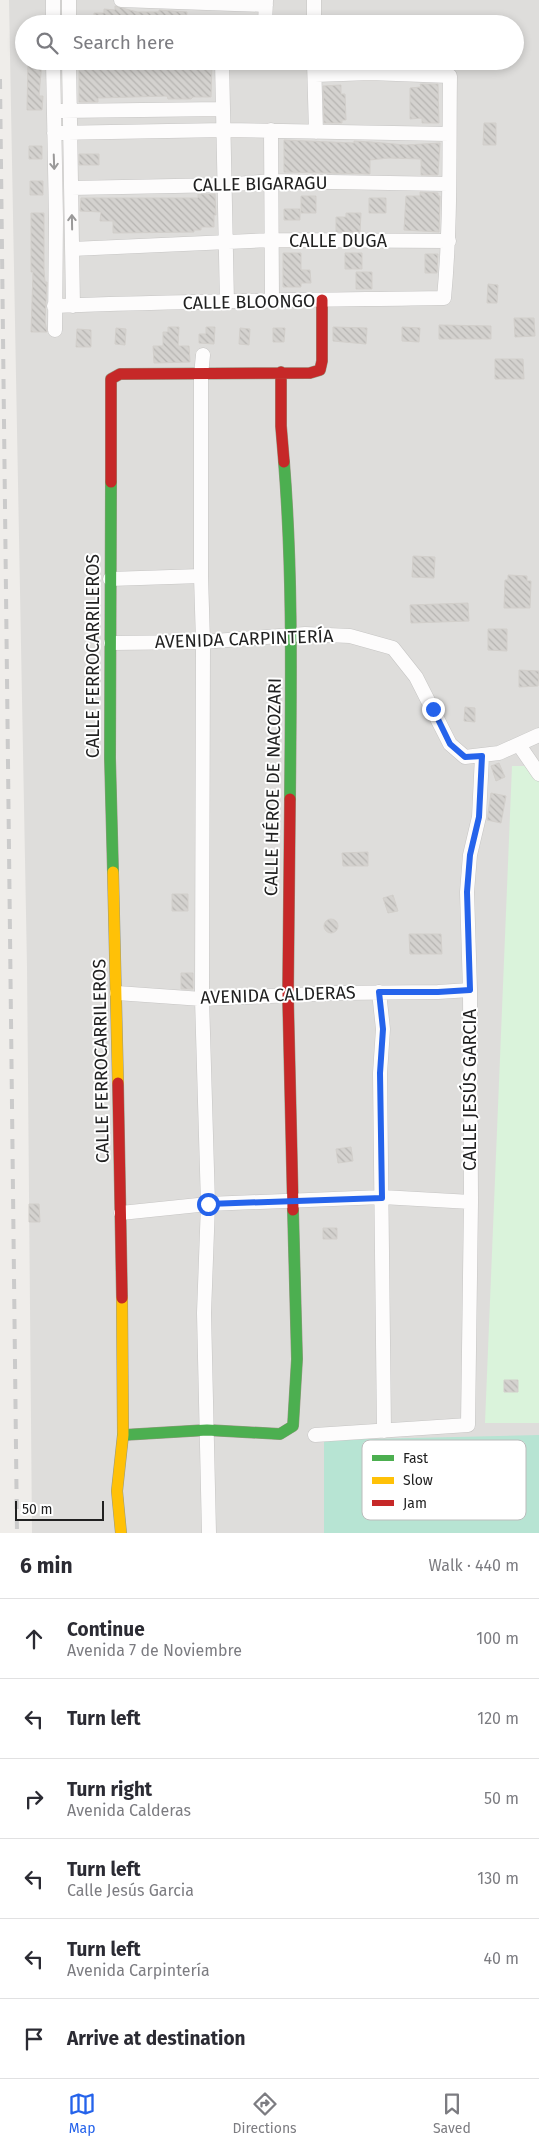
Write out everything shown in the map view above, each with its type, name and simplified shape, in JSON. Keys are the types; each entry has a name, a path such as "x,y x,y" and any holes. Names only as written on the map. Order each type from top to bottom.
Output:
{"street":[{"path":"53,0 53,15"},
{"path":"69,0 69,15"},
{"path":"121,0 266,3"},
{"path":"314,0 314,15"},
{"path":"53,70 56,219 54,330"},
{"path":"69,70 73,306"},
{"path":"222,70 225,130 227,303"},
{"path":"314,70 316,132"},
{"path":"336,70 450,76 449,241"},
{"path":"53,111 223,108"},
{"path":"54,134 225,130 449,134"},
{"path":"271,130 272,300"},
{"name":"CALLE BIGARAGU","path":"71,188 226,185 271,181 448,184"},
{"name":"CALLE DUGA","path":"72,249 271,240 449,241"},
{"name":"CALLE BLOONGO","path":"54,306 227,303 272,300 444,298 449,241"},
{"name":"CALLE FERROCARRILEROS","path":"121,1533 118,1491 123,1435 121,1212 110,758 111,379 120,374 310,373 320,370 322,361 322,300"},
{"path":"202,355 201,576 204,642 202,999 208,1204 204,1313 209,1533"},
{"name":"CALLE HÉROE DE NACOZARI","path":"207,1430 280,1434 293,1426 297,1359 288,996 292,635 290,528 281,426 281,372"},
{"path":"110,579 201,576"},
{"name":"AVENIDA CARPINTERÍA","path":"111,643 204,642 292,635 350,636 393,648 416,678 450,744 465,757 482,756"},
{"path":"482,756 499,753 531,741 539,774"},
{"name":"CALLE JESÚS GARCIA","path":"384,1431 468,1425 471,1202 470,990 467,892 470,855 479,817 482,756"},
{"name":"AVENIDA CALDERAS","path":"117,993 202,999 470,990"},
{"path":"315,1435 384,1431 380,1073 383,1029 379,992"},
{"path":"121,1212 208,1204 382,1198 471,1202"},
{"path":"123,1435 207,1430"}],"shaded area":[{"path":"9,0 539,0 539,1533 32,1533 27,967"}],"green space":[{"path":"512,766 539,766 539,1423 485,1423"},
{"path":"539,1435 539,1533 324,1533 324,1440"}],"building":[{"path":"115,6 137,12 159,12 159,10 187,12 187,15 94,15 94,13 104,13 104,9 115,10"},
{"path":"28,70 41,70 39,96 43,96 42,110 27,110"},
{"path":"79,70 212,70 211,97 193,97 191,99 168,99 167,96 98,98 98,102 79,102"},
{"path":"420,84 438,84 439,123 422,123 422,118 410,119 410,88 421,87"},
{"path":"341,85 341,94 345,94 346,120 342,120 342,123 324,123 323,86"},
{"path":"484,123 496,123 496,145 483,145"},
{"path":"284,140 354,143 354,141 406,145 440,143 438,175 421,175 421,159 388,158 370,160 370,174 284,172"},
{"path":"29,146 42,146 42,159 29,159"},
{"path":"79,154 99,154 99,165 79,165"},
{"path":"30,181 43,181 43,195 30,195"},
{"path":"420,192 438,193 438,196 440,196 439,232 404,230 406,196 420,196"},
{"path":"198,194 215,194 216,215 214,215 214,227 201,227 201,230 194,230 194,232 113,233 113,221 100,221 101,212 80,211 81,198 198,198"},
{"path":"301,196 316,196 316,213 301,213"},
{"path":"369,198 386,198 386,213 369,213"},
{"path":"284,209 300,209 300,220 284,220"},
{"path":"31,213 44,213 44,270 45,282 47,282 45,321 47,332 31,332 33,272 31,272"},
{"path":"346,213 361,213 360,232 336,232 336,217 346,217"},
{"path":"283,253 301,253 301,270 310,270 311,283 301,283 301,287 283,287"},
{"path":"345,253 362,253 362,269 345,269"},
{"path":"425,254 438,254 437,273 425,273"},
{"path":"356,272 372,272 372,289 356,289"},
{"path":"488,284 498,285 497,303 487,303"},
{"path":"514,318 534,318 535,336 515,337"},
{"path":"439,325 491,326 491,339 439,339"},
{"path":"168,327 179,327 178,346 189,346 190,362 154,363 153,346 163,346 163,332 168,332"},
{"path":"206,327 215,327 214,344 199,343 199,334 206,334"},
{"path":"333,327 367,328 366,344 333,341"},
{"path":"402,327 420,328 419,342 402,341"},
{"path":"116,328 126,329 125,345 115,344"},
{"path":"240,328 250,329 249,345 239,344"},
{"path":"273,328 285,328 284,342 273,342"},
{"path":"77,329 91,330 91,347 76,347"},
{"path":"495,359 523,359 524,379 495,379"},
{"path":"413,556 435,557 434,578 412,577"},
{"path":"508,575 527,576 527,581 531,581 530,608 504,608 505,580 508,580"},
{"path":"468,603 469,621 411,623 410,605"},
{"path":"488,629 507,629 507,651 488,650"},
{"path":"519,670 539,671 538,686 519,687"},
{"path":"465,707 475,708 475,722 464,721"},
{"path":"499,763 505,777 496,781 491,766"},
{"path":"491,793 506,796 501,823 487,820"},
{"path":"368,852 368,866 343,866 342,853"},
{"path":"172,894 188,894 188,911 172,911"},
{"path":"393,895 398,911 388,913 383,898"},
{"path":"328,919 334,919 338,926 334,933 328,933 324,929 324,923"},
{"path":"409,934 441,934 442,954 410,954"},
{"path":"181,973 193,973 193,989 181,989"},
{"path":"351,1147 353,1161 338,1163 336,1149"},
{"path":"29,1204 39,1204 40,1222 29,1222"},
{"path":"323,1228 337,1228 337,1239 323,1239"},
{"path":"504,1380 518,1380 518,1392 504,1392"}],"railway":[{"path":"0,79 17,1533"}],"traffic: fast":[{"path":"284,462 290,588 290,799"},
{"path":"111,482 110,758 113,872"},
{"path":"123,1435 207,1430 280,1434 293,1426 297,1359 293,1210"}],"traffic: slow":[{"path":"113,872 118,1083"},
{"path":"121,1533 117,1491 123,1435 122,1298"}],"traffic: jam":[{"path":"111,482 111,379 120,374 310,373 320,370 322,361 322,300"},
{"path":"281,372 281,426 284,462"},
{"path":"290,799 288,996 293,1210"},
{"path":"118,1083 122,1298"}],"route":[{"path":"208,1204 382,1198 380,1073 383,1029 379,992 470,990 467,892 470,855 479,817 482,756 465,757 450,744 433,709"}]}
